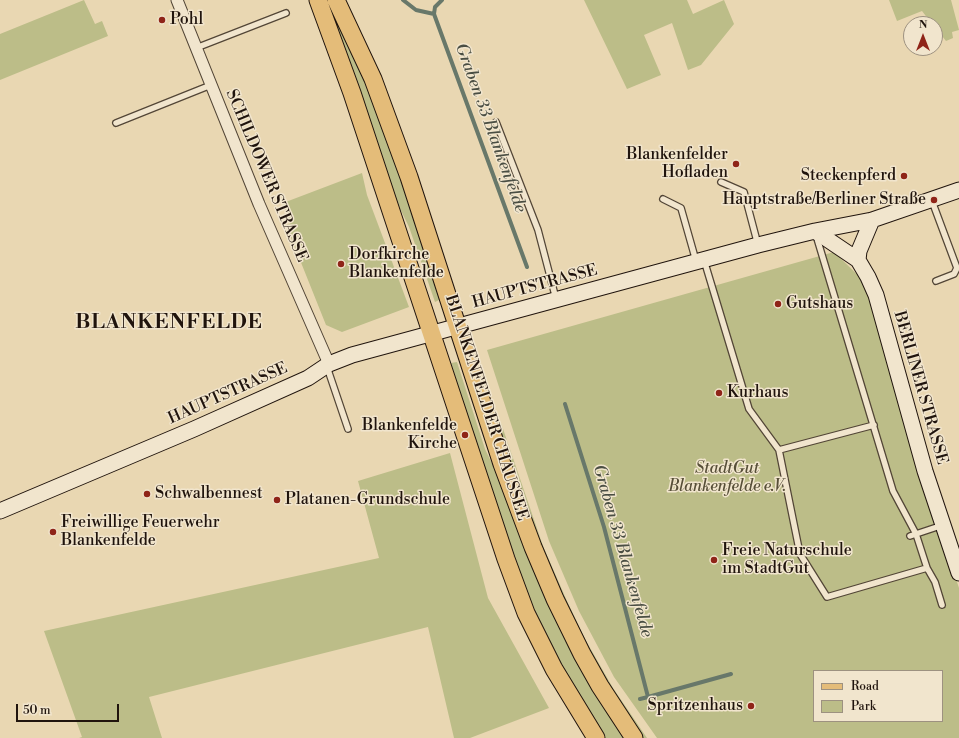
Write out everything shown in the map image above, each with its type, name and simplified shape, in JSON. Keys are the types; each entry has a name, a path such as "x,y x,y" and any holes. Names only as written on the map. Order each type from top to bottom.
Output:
{"main road":[{"name":"BLANKENFELDER CHAUSSEE","path":"318,0 352,93 506,559 526,613 554,669 596,738"},
{"name":"BLANKENFELDER CHAUSSEE","path":"336,0 373,79 409,178 502,464 555,599 600,686 634,738"}],"street":[{"name":"SCHILDOWER STRASSE","path":"177,0 259,204 328,365"},
{"name":"HAUPTSTRASSE","path":"0,511 194,429 308,378 328,365 352,355 557,301 700,260 815,231 872,220 959,190"},
{"path":"858,260 859,251 872,220"},
{"name":"BERLINER STRASSE","path":"815,231 858,260 876,295 925,471 959,573"}],"lane":[{"path":"196,48 286,12"},
{"path":"116,123 211,84"},
{"path":"496,122 538,230 557,301"},
{"path":"721,182 744,192 758,245"},
{"path":"663,199 681,208 700,260 749,409 779,450 800,554 827,597 927,568"},
{"path":"932,200 957,268 954,274 936,281"},
{"path":"815,231 893,491 916,534 927,568 935,582 942,605"},
{"path":"328,365 348,429"},
{"path":"779,450 874,425"},
{"path":"910,536 943,525"}],"green space":[{"path":"84,0 95,24 102,21 108,36 0,80 0,34"},
{"path":"325,0 329,0 360,68 393,154 441,299 435,302 409,227 392,192"},
{"path":"584,0 687,0 693,14 724,0 734,24 701,65 688,70 672,23 644,35 661,75 627,89"},
{"path":"889,0 951,0 959,30 952,32 953,38 946,41 943,37 943,16 926,16 922,11 910,16 903,16 903,19 897,21"},
{"path":"362,173 367,195 409,307 342,332 326,325 286,225 290,224 283,203"},
{"name":"StadtGut Blankenfelde e.V.","path":"834,252 867,284 922,476 959,588 959,738 657,738 614,677 579,611 549,541 487,350"},
{"path":"457,362 485,449 624,738 605,738 565,674 537,617 508,543 490,489 451,363"},
{"path":"501,423 543,546 567,601 585,639 613,688 647,738 643,738 607,684 557,587 522,497 497,425"},
{"path":"450,453 488,598 549,708 470,738 454,738 428,627 149,697 162,738 79,738 82,737 44,631 379,558 358,481"}],"waterway":[{"path":"403,0 416,10 434,14"},
{"name":"Graben 33 Blankenfelde","path":"442,0 435,7 434,14 527,267"},
{"name":"Graben 33 Blankenfelde","path":"565,404 604,527 648,697 640,699"},
{"path":"648,697 731,674"}],"place":[{"name":"Pohl","path":"162,20"},
{"name":"Blankenfelder Hofladen","path":"736,164"},
{"name":"Steckenpferd","path":"904,176"},
{"name":"Hauptstraße/Berliner Straße","path":"934,200"},
{"name":"Dorfkirche Blankenfelde","path":"341,264"},
{"name":"Gutshaus","path":"778,304"},
{"name":"Kurhaus","path":"719,393"},
{"name":"Blankenfelde Kirche","path":"465,435"},
{"name":"Schwalbennest","path":"147,494"},
{"name":"Platanen-Grundschule","path":"277,500"},
{"name":"Freiwillige Feuerwehr Blankenfelde","path":"53,532"},
{"name":"Freie Naturschule im StadtGut","path":"714,560"},
{"name":"Spritzenhaus","path":"751,706"}],"district":[{"name":"BLANKENFELDE","path":"169,323"}]}
